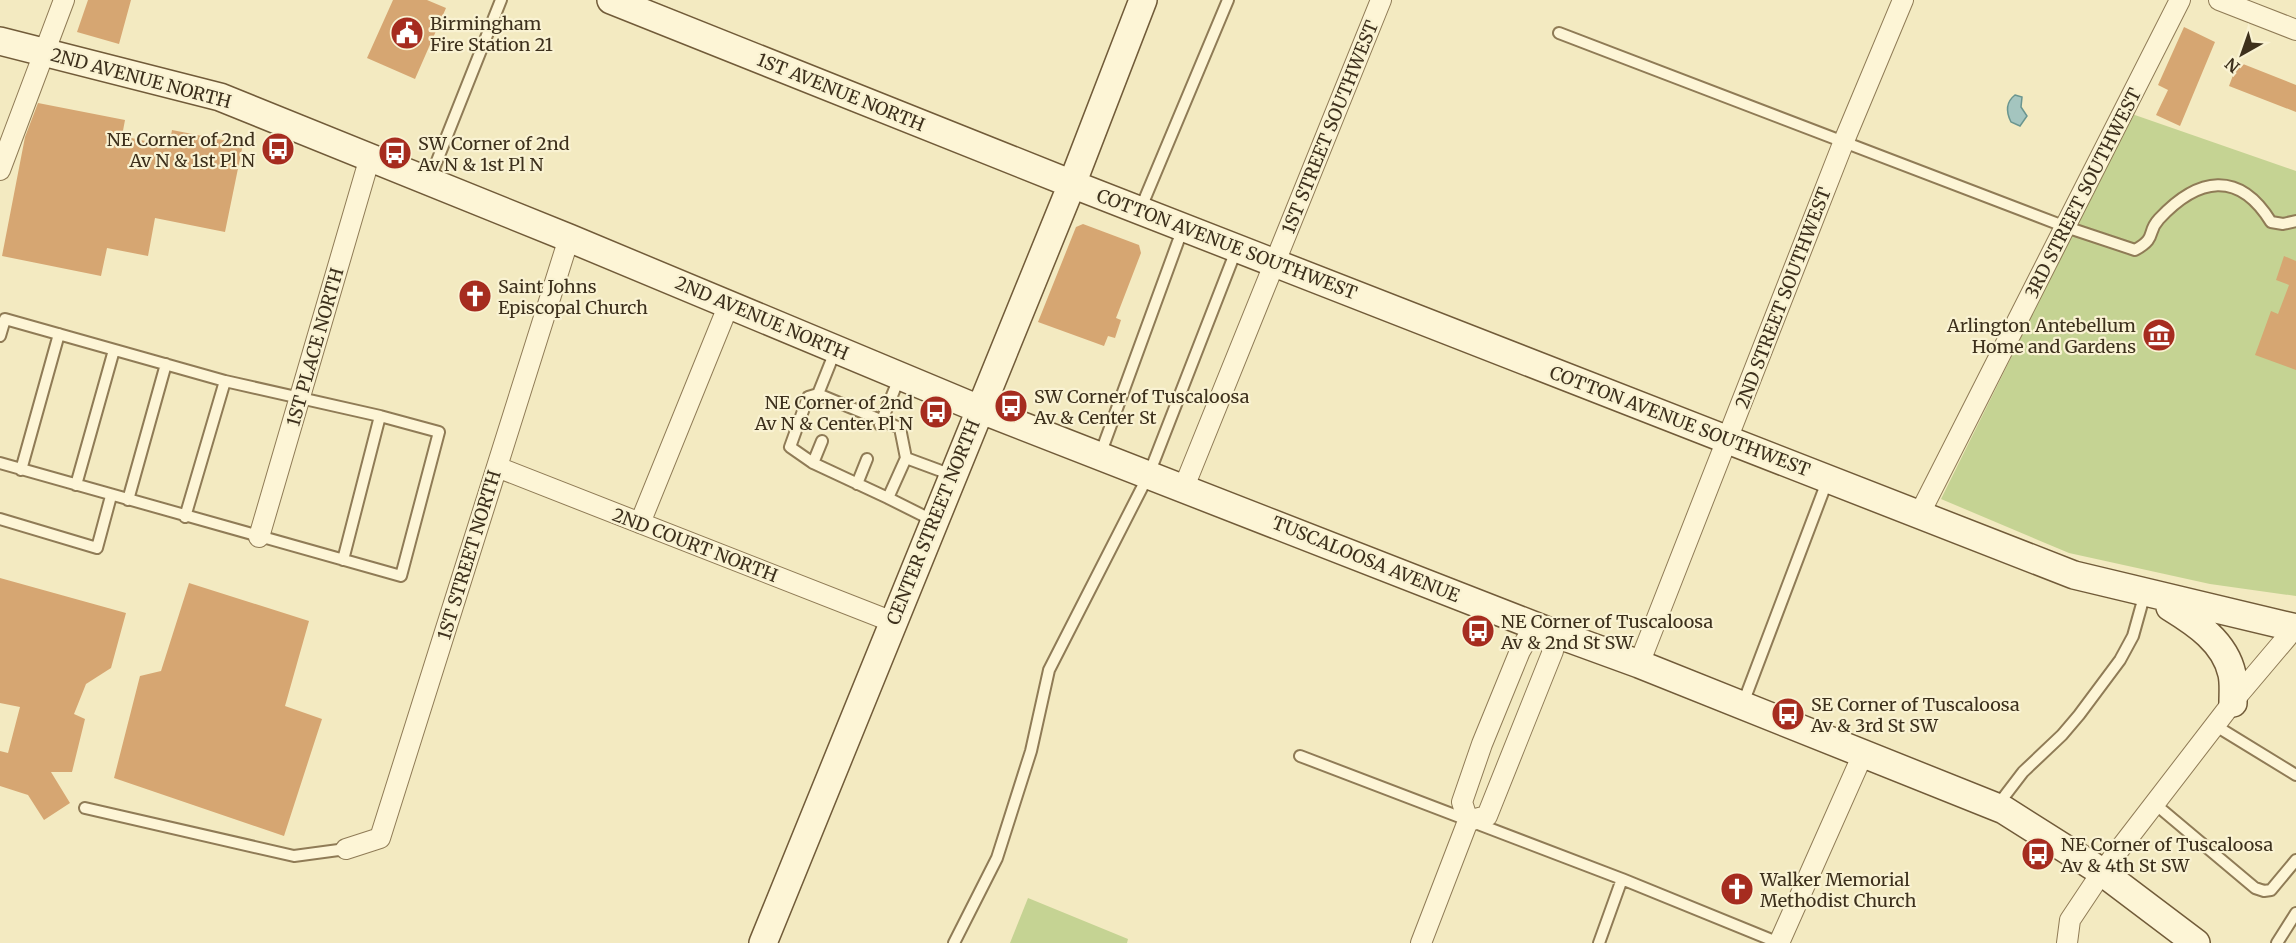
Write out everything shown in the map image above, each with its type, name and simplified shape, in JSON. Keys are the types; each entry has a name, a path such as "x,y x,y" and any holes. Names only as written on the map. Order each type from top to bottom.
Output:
{"street":[{"path":"0,170 7,132 46,51 64,0"},
{"name":"1ST AVENUE NORTH","path":"611,0 1072,184"},
{"name":"CENTER STREET NORTH","path":"763,943 1072,184 1143,0"},
{"name":"1ST STREET SOUTHWEST","path":"1184,487 1381,0"},
{"name":"2ND STREET SOUTHWEST","path":"1639,664 1844,141 1903,0"},
{"name":"3RD STREET SOUTHWEST","path":"1920,513 2180,0"},
{"path":"2219,0 2296,30"},
{"name":"2ND AVENUE NORTH","path":"0,41 220,97 729,304 979,409"},
{"name":"1ST PLACE NORTH","path":"260,537 370,157"},
{"name":"COTTON AVENUE SOUTHWEST","path":"1072,184 2074,575 2295,629"},
{"name":"1ST STREET NORTH","path":"346,849 380,838 568,238"},
{"path":"640,523 729,304"},
{"name":"TUSCALOOSA AVENUE","path":"979,409 1184,487 1543,629 1639,664 1996,807 2102,872 2196,943"},
{"name":"2ND COURT NORTH","path":"497,467 893,622"},
{"path":"2145,593 2197,624 2215,642 2229,663 2233,703"},
{"path":"1421,943 1468,821 1462,802 1482,744 1520,651 1529,635 1543,629 1552,651 1487,816 1468,821"},
{"path":"2067,943 2070,920 2102,872 2233,703 2295,629"},
{"path":"1779,943 1863,754"}],"lane":[{"path":"429,181 501,0"},
{"path":"1140,210 1228,0"},
{"path":"1559,33 2066,226 2135,250 2149,242 2157,221 2181,197 2206,185 2232,186 2260,204 2271,222 2283,224 2296,221"},
{"path":"1100,455 1183,227"},
{"path":"954,943 997,858 1031,751 1049,670 1149,474 1237,248"},
{"path":"0,336 5,319 225,381 380,416 439,432 401,576 21,470 1,467"},
{"path":"21,470 59,334"},
{"path":"818,394 836,349"},
{"path":"76,485 114,350"},
{"path":"128,500 166,364"},
{"path":"881,423 900,375"},
{"path":"185,517 225,381"},
{"path":"818,394 836,406 900,428 906,458 888,498"},
{"path":"818,394 808,397 790,447 813,463 934,521"},
{"path":"343,560 380,416"},
{"path":"813,463 822,441"},
{"path":"906,458 952,476"},
{"path":"856,484 867,459"},
{"path":"1742,706 1828,479"},
{"path":"0,519 97,548 111,495"},
{"path":"1996,807 2024,772 2079,716 2120,660 2133,636 2145,593"},
{"path":"2216,726 2296,775"},
{"path":"1300,756 1622,879 1779,943"},
{"path":"2155,804 2255,888 2264,891 2271,890 2296,860"},
{"path":"85,808 294,856 346,849"},
{"path":"1599,943 1622,879"},
{"path":"2277,943 2296,914"}],"green space":[{"name":"Arlington Antebellum Home and Gardens","path":"2132,114 2296,171 2296,596 2210,584 2069,553 1941,499"},
{"path":"1028,898 1128,939 1127,943 1010,943"}],"water":[{"path":"2015,95 2022,97 2021,107 2027,116 2020,126 2011,122 2008,115 2008,104"}],"building":[{"path":"88,0 131,0 119,44 77,32"},
{"name":"Birmingham Fire Station 21","path":"393,0 427,0 446,8 415,79 367,58"},
{"path":"2184,27 2215,42 2180,126 2156,115 2168,90 2158,85"},
{"path":"2238,62 2296,85 2296,112 2229,86"},
{"path":"38,103 125,120 122,136 169,146 172,130 243,144 225,232 155,218 148,256 107,248 101,276 2,256 25,137"},
{"path":"1083,224 1139,245 1141,253 1116,318 1121,320 1115,338 1108,336 1104,346 1038,322 1076,227"},
{"path":"2284,256 2296,261 2296,370 2255,355 2271,311 2278,314 2289,285 2276,280"},
{"path":"0,578 126,613 111,668 86,684 74,714 85,719 72,772 51,772 70,803 44,820 28,795 0,786 0,751 8,753 20,707 0,703"},
{"path":"189,583 309,621 285,706 322,719 284,836 114,778 140,676 161,671"}],"place":[{"name":"Birmingham Fire Station 21","path":"407,33"},
{"name":"NE Corner of 2nd Av N & 1st Pl N","path":"278,149"},
{"name":"SW Corner of 2nd Av N & 1st Pl N","path":"395,153"},
{"name":"Saint Johns Episcopal Church","path":"475,296"},
{"name":"Arlington Antebellum Home and Gardens","path":"2159,335"},
{"name":"SW Corner of Tuscaloosa Av & Center St","path":"1011,406"},
{"name":"NE Corner of 2nd Av N & Center Pl N","path":"936,412"},
{"name":"NE Corner of Tuscaloosa Av & 2nd St SW","path":"1478,631"},
{"name":"SE Corner of Tuscaloosa Av & 3rd St SW","path":"1788,714"},
{"name":"NE Corner of Tuscaloosa Av & 4th St SW","path":"2038,854"},
{"name":"Walker Memorial Methodist Church","path":"1737,889"}]}
